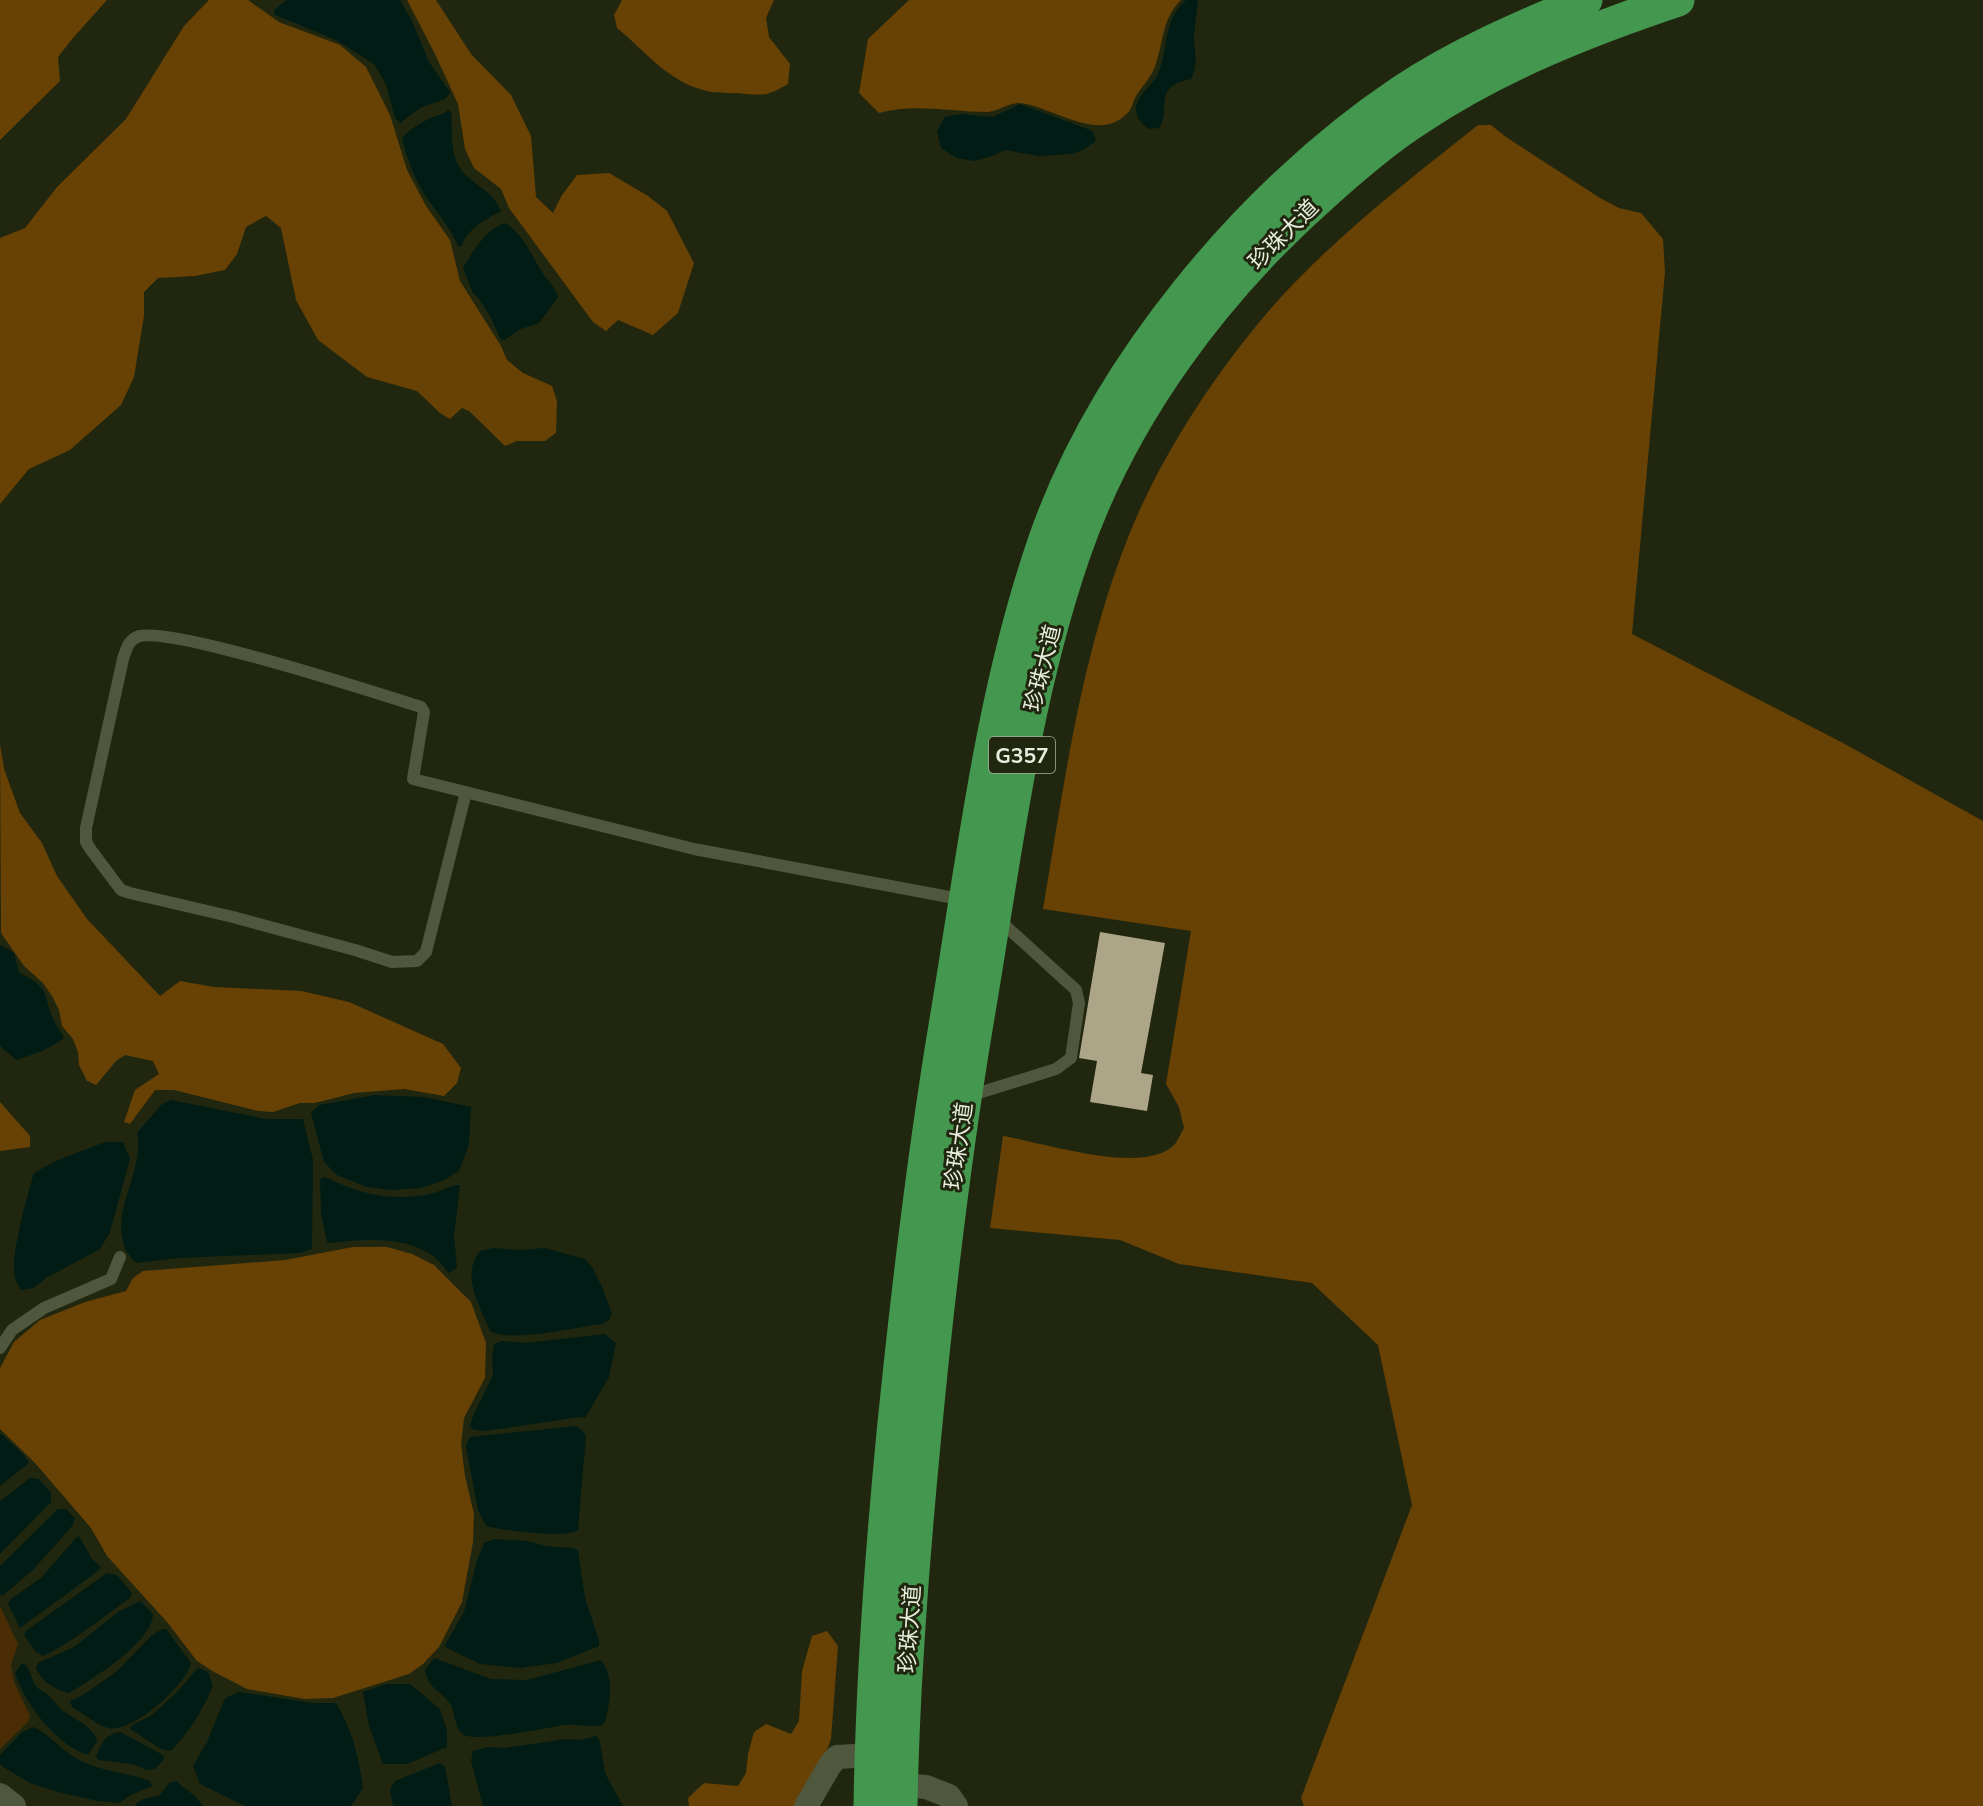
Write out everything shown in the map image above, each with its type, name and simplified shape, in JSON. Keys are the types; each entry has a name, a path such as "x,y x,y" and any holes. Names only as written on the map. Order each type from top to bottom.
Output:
{"highway":[{"name":"珍珠大道","path":"870,1806 870,1755 886,1506 908,1280 930,1117 993,740 1010,660 1045,541 1066,485 1094,430 1131,369 1177,304 1228,243 1284,187 1341,137 1401,92 1468,53 1586,0"},
{"name":"珍珠大道","path":"902,1795 902,1732 918,1508 939,1284 965,1097 1024,746 1041,667 1075,551 1095,497 1157,386 1202,322 1251,265 1306,210 1361,161 1417,119 1483,80 1624,18 1678,0"}],"street":[{"path":"806,1806 837,1757 870,1755 902,1795 926,1787 949,1796 956,1806"},
{"path":"0,1795 14,1806"}],"lane":[{"path":"466,792 426,952 417,961 392,962 233,916 129,893 121,890 86,842 86,828 123,659 129,643 137,637 146,635 171,637 254,657 421,707 424,712 413,779 466,792 694,849 966,900"},
{"path":"965,1097 1056,1069 1071,1058 1078,1004 1076,990 995,918"},
{"path":"0,1348 12,1330 44,1308 111,1279 120,1257"}],"shaded area":[{"path":"0,0 107,0 58,57 60,81 0,140"},
{"path":"209,0 248,0 279,22 340,45 366,67 390,115 407,170 426,206 450,240 460,281 501,346 507,360 523,373 552,386 557,401 556,433 545,441 517,441 505,446 469,411 462,408 450,419 440,413 417,391 367,377 318,340 296,300 281,228 266,216 246,227 237,254 225,270 195,276 158,278 144,292 144,316 134,377 121,405 70,450 29,469 0,504 0,238 25,228 57,187 126,119 184,26"},
{"path":"287,0 400,0 412,21 429,62 450,92 445,99 420,108 400,123 395,118 386,84 374,64 336,40 275,15 274,10"},
{"path":"407,0 436,0 471,54 511,95 531,136 536,197 553,213 562,195 577,175 609,173 648,196 667,211 694,263 678,313 653,335 618,320 606,331 593,322 509,208 501,189 474,168 465,149 458,104"},
{"path":"622,0 774,0 766,18 769,37 790,64 788,84 774,92 757,95 710,92 690,86 657,64 617,28 614,15"},
{"path":"909,0 1181,0 1166,23 1155,67 1130,110 1119,120 1105,125 1091,125 1032,105 1019,103 988,112 920,108 879,113 859,93 868,39"},
{"path":"1186,0 1198,0 1193,73 1191,79 1171,87 1167,93 1159,128 1149,129 1139,119 1137,105 1158,74 1169,26 1178,8"},
{"path":"1020,104 1093,131 1096,141 1072,154 1038,156 1005,150 974,161 957,158 941,148 937,131 945,117 961,114 993,117"},
{"path":"448,110 451,112 452,143 458,164 467,176 489,193 501,211 483,221 473,230 461,247 458,246 448,227 419,185 402,138 419,124"},
{"path":"1478,125 1491,125 1600,198 1619,208 1641,213 1663,239 1665,272 1632,634 1843,743 1983,821 1983,1806 1304,1806 1301,1798 1412,1505 1378,1345 1312,1283 1179,1264 1120,1240 990,1228 1003,1136 1092,1155 1141,1158 1161,1153 1175,1144 1184,1128 1179,1107 1166,1084 1191,931 1043,909 1077,713 1088,665 1116,570 1147,493 1198,404 1239,348 1281,297 1351,229"},
{"path":"505,223 521,238 558,297 539,323 521,329 501,340 490,316 473,293 463,268 475,248 486,236"},
{"path":"0,744 4,769 20,813 42,843 57,876 87,919 160,996 180,981 214,987 301,991 349,1002 443,1044 461,1068 457,1083 444,1096 404,1089 354,1093 315,1103 300,1103 273,1112 258,1111 174,1090 155,1090 130,1124 124,1122 135,1090 159,1074 153,1061 125,1055 116,1061 96,1085 87,1081 79,1065 78,1052 73,1039 62,1026 59,1010 52,996 43,983 24,966 1,933"},
{"path":"0,945 14,953 19,973 37,983 44,992 50,1012 64,1038 47,1048 17,1060 0,1045"},
{"path":"375,1095 424,1097 471,1107 469,1144 459,1171 444,1180 421,1188 392,1190 367,1187 337,1175 324,1162 311,1113 319,1105"},
{"path":"171,1100 266,1119 303,1119 313,1160 312,1249 300,1253 178,1258 136,1263 126,1250 122,1234 122,1219 136,1162 137,1133 161,1105"},
{"path":"0,1102 30,1136 30,1147 0,1151"},
{"path":"105,1142 123,1142 130,1159 110,1232 100,1249 46,1278 34,1288 21,1290 15,1278 15,1257 20,1226 34,1173 56,1161"},
{"path":"325,1177 363,1192 388,1197 430,1194 460,1185 454,1235 457,1268 449,1273 435,1258 422,1249 396,1241 368,1240 327,1243 321,1213 320,1179"},
{"path":"353,1247 387,1247 412,1254 434,1265 471,1302 486,1343 485,1378 464,1418 461,1444 465,1476 474,1514 473,1542 462,1602 439,1647 423,1664 409,1674 333,1698 305,1699 247,1689 197,1661 167,1622 107,1556 91,1528 35,1463 0,1429 0,1368 14,1342 40,1320 85,1302 126,1291 133,1278 143,1271 285,1260"},
{"path":"493,1248 520,1250 545,1248 585,1259 592,1267 602,1287 612,1314 610,1319 603,1324 528,1335 500,1334 490,1331 474,1291 472,1270 480,1251"},
{"path":"605,1334 616,1343 609,1377 585,1418 486,1431 474,1430 470,1426 493,1375 494,1344 502,1341 526,1343"},
{"path":"576,1426 586,1436 578,1530 571,1533 548,1534 486,1526 478,1510 466,1446 470,1437"},
{"path":"0,1433 23,1454 29,1463 0,1486"},
{"path":"30,1478 39,1479 51,1493 51,1502 0,1554 0,1501"},
{"path":"58,1509 66,1509 75,1518 72,1526 33,1570 2,1596 0,1566"},
{"path":"79,1536 92,1559 101,1567 20,1628 8,1604 11,1599 41,1578"},
{"path":"494,1539 527,1541 578,1550 585,1598 599,1646 557,1663 520,1668 480,1664 447,1648 445,1645 464,1612 477,1560 484,1543"},
{"path":"107,1573 117,1575 132,1593 130,1598 55,1650 43,1656 36,1652 24,1635 26,1631"},
{"path":"140,1601 153,1614 143,1637 92,1679 69,1693 54,1687 38,1672 36,1667 38,1663 74,1647 118,1612"},
{"path":"0,1606 18,1644 11,1665 14,1682 30,1716 28,1722 0,1749"},
{"path":"166,1629 191,1663 179,1683 157,1706 143,1716 118,1728 108,1728 72,1707 70,1701 83,1695 116,1672 152,1635"},
{"path":"827,1631 838,1646 831,1739 824,1758 794,1806 689,1806 688,1798 704,1783 738,1786 746,1773 754,1732 766,1724 791,1734 799,1721 802,1671 812,1636"},
{"path":"434,1658 491,1679 527,1680 601,1660 610,1682 610,1698 605,1722 598,1726 566,1725 494,1736 468,1736 459,1730 449,1702 428,1681 425,1670"},
{"path":"22,1663 28,1668 37,1687 65,1712 87,1726 95,1735 97,1741 88,1755 76,1750 53,1733 34,1710 15,1673"},
{"path":"198,1668 208,1672 213,1686 195,1720 171,1751 161,1749 130,1729 132,1725 152,1715"},
{"path":"386,1684 410,1684 440,1709 447,1731 447,1747 407,1764 383,1764 369,1726 363,1692"},
{"path":"239,1692 313,1703 336,1703 351,1733 363,1788 351,1806 245,1806 200,1784 193,1766 207,1742 225,1698"},
{"path":"34,1727 87,1764 150,1781 152,1786 119,1803 61,1793 30,1783 3,1767 0,1764 0,1755 22,1732"},
{"path":"120,1732 163,1755 164,1759 155,1769 147,1770 132,1764 98,1760 96,1757 104,1740"},
{"path":"596,1736 600,1742 605,1773 623,1806 483,1806 471,1761 473,1751 487,1747 505,1748 566,1739 580,1740"},
{"path":"440,1763 445,1767 452,1806 393,1806 390,1789 395,1781"},
{"path":"176,1781 196,1797 203,1806 135,1806 149,1797 159,1796 169,1783"}],"building":[{"path":"1100,932 1165,943 1141,1073 1153,1075 1147,1111 1090,1102 1097,1061 1079,1058"}]}
